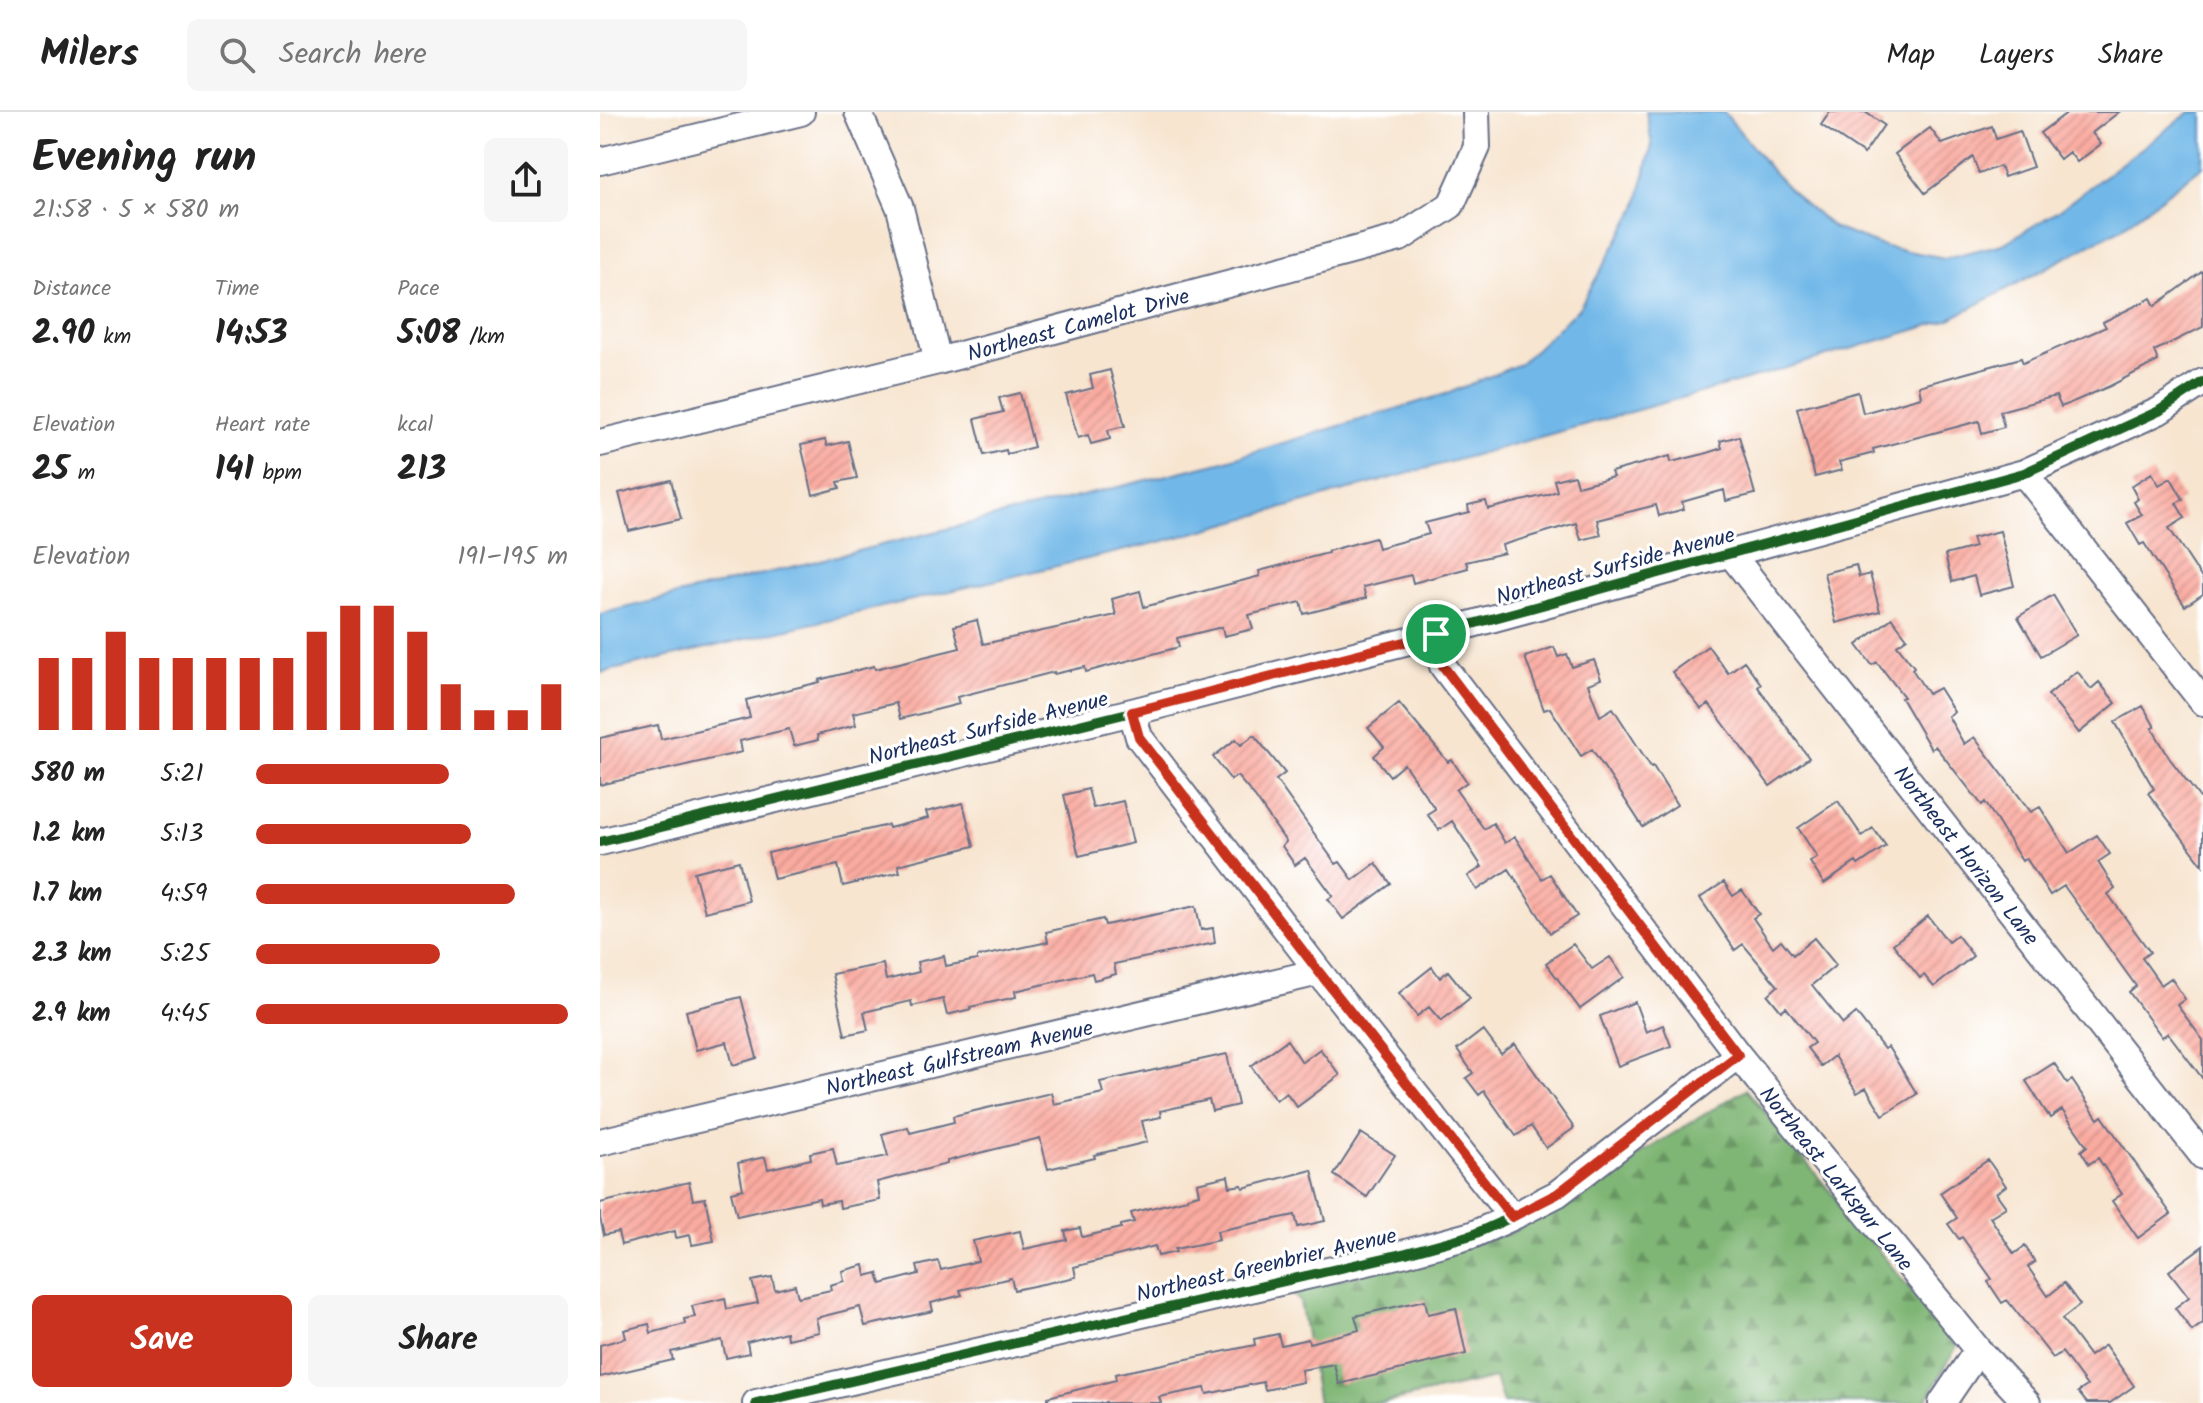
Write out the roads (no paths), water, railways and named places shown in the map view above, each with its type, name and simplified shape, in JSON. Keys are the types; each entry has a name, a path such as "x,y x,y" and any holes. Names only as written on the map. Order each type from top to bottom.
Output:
{"street":[{"path":"600,161 801,112"},
{"path":"858,112 900,208 938,361"},
{"name":"Northeast Camelot Drive","path":"600,443 938,361 1400,238 1451,205 1477,147 1476,112"},
{"name":"Northeast Surfside Avenue","path":"600,842 1436,634 2024,473 2159,411 2203,382"},
{"path":"2024,473 2203,702"},
{"name":"Northeast Horizon Lane","path":"1731,554 2203,1156"},
{"name":"Northeast Larkspur Lane","path":"1436,634 1443,666 1738,1055 1978,1350 2027,1403"},
{"path":"1132,712 1139,737 1512,1217"},
{"name":"Northeast Gulfstream Avenue","path":"600,1142 1319,972"},
{"name":"Northeast Greenbrier Avenue","path":"756,1403 1406,1253 1472,1235 1557,1194 1738,1055"},
{"path":"1942,1403 1978,1350"}],"water":[{"path":"1646,112 1724,112 1772,171 1834,228 1886,247 1945,258 2003,244 2058,211 2190,112 2203,112 2203,166 2120,229 1948,320 1746,380 1164,541 600,673 600,614 1220,462 1449,393 1520,364 1579,308 1637,207 1652,145"}]}
